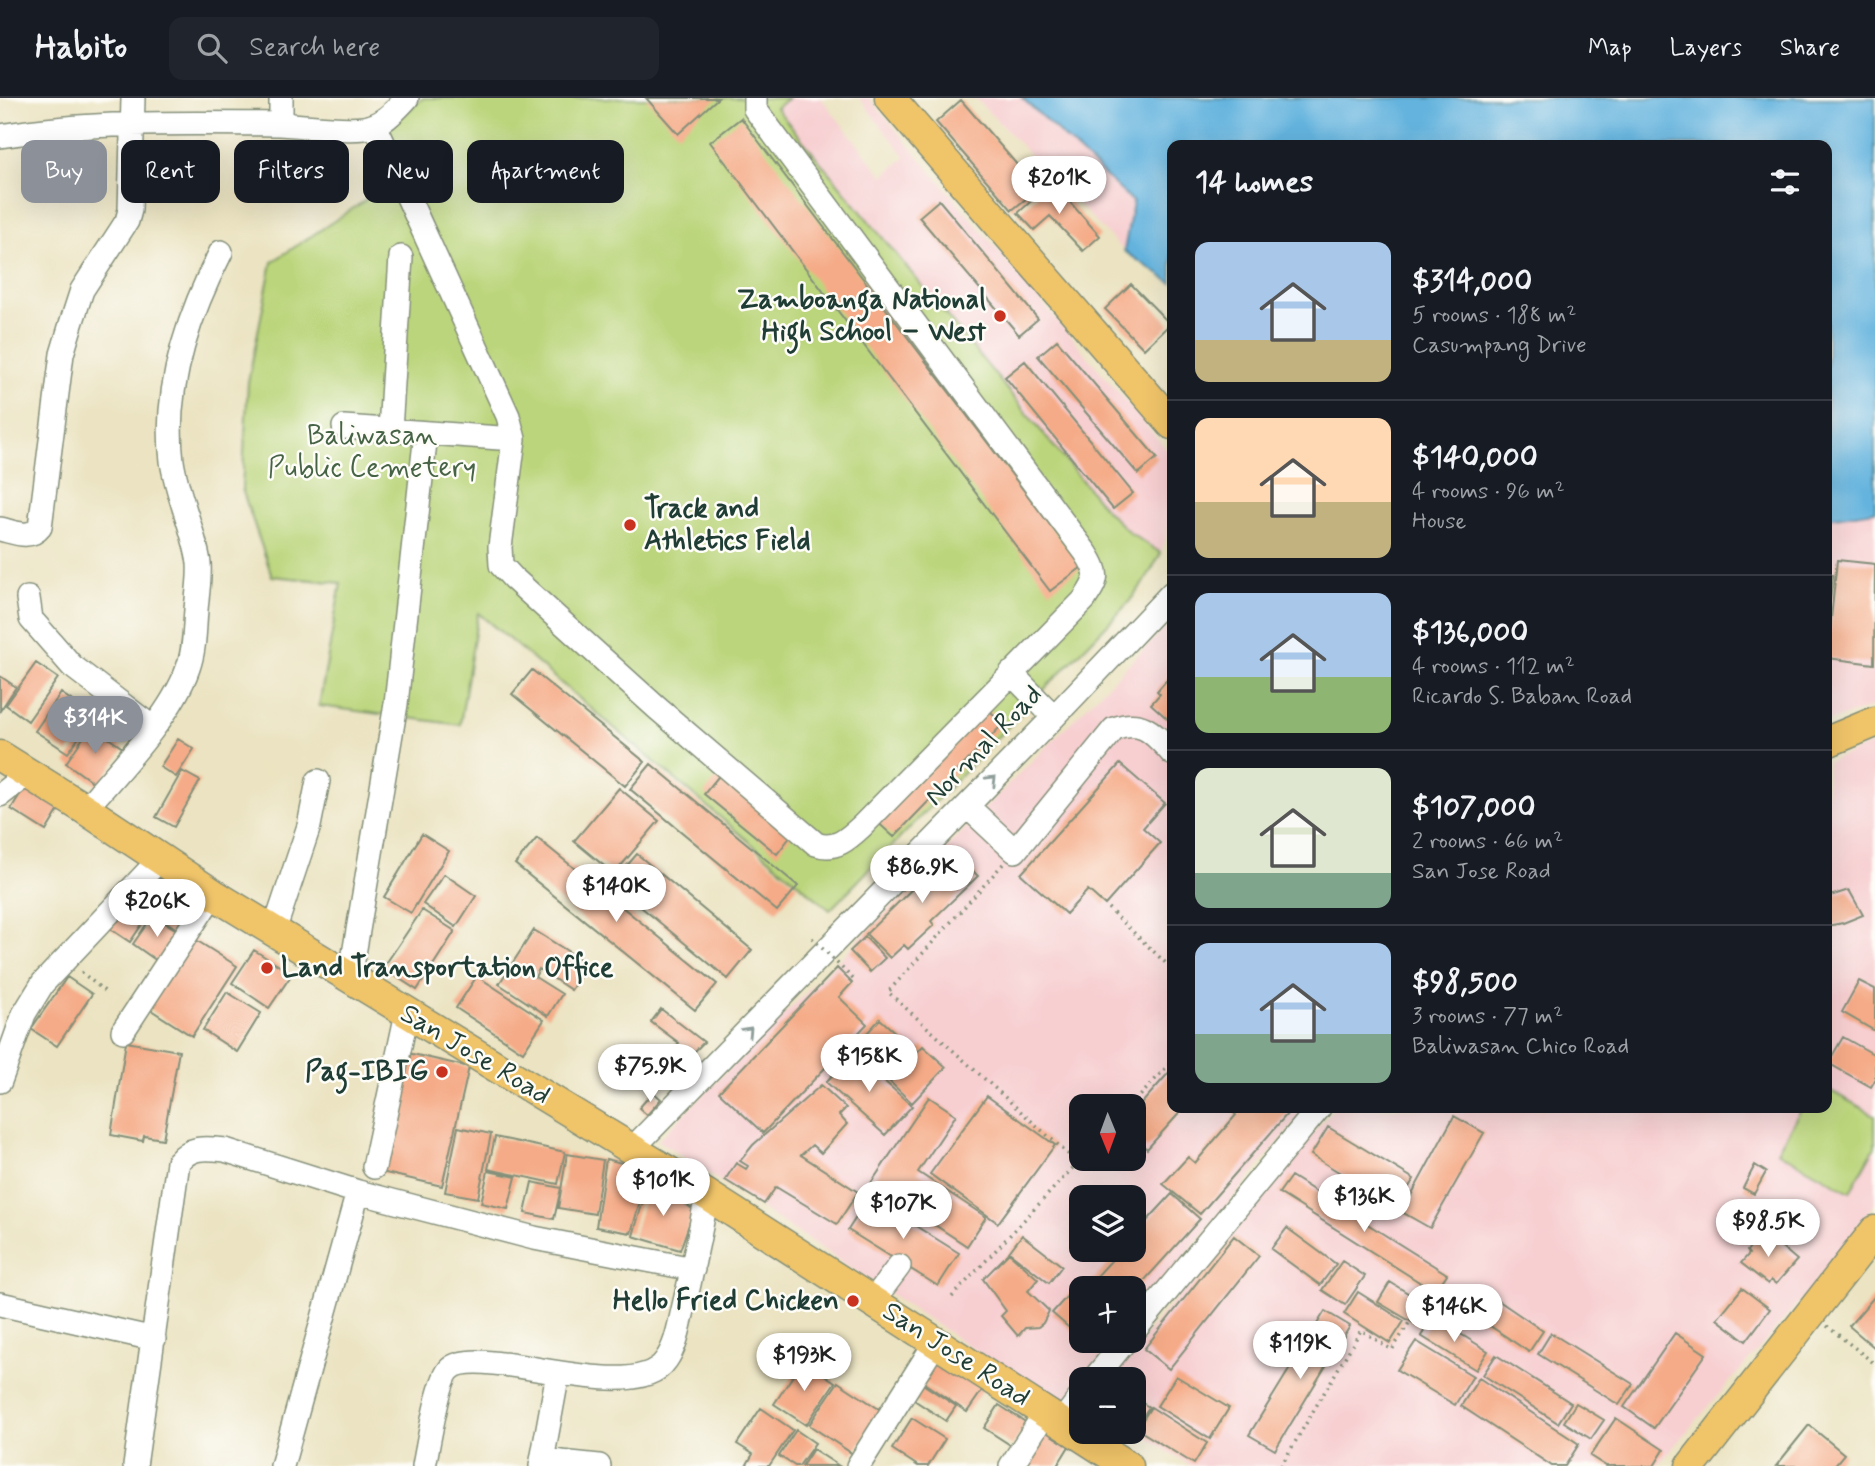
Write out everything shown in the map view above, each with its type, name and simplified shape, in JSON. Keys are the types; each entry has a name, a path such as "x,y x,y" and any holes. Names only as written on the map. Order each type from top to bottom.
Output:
{"main road":[{"path":"890,98 1167,418"},
{"path":"1832,740 1875,722"},
{"name":"San Jose Road","path":"0,756 274,932 707,1195 1128,1466"},
{"path":"1691,1466 1875,1231"}],"street":[{"path":"0,529 27,535 40,527 62,354 82,290 127,221 130,211 133,98"},
{"path":"281,98 281,124"},
{"path":"0,136 43,128 134,124 281,124 364,128 391,115 407,98"},
{"path":"375,125 425,239 505,405 514,439 500,547 500,558 506,572 657,708 816,844 825,848 836,846 862,827 1084,600 1095,584 1097,574 1094,566 755,109 755,98"},
{"path":"85,809 153,729 181,684 192,655 199,563 172,459 172,394 193,315 221,252"},
{"path":"390,430 401,257"},
{"path":"344,427 514,439"},
{"path":"350,978 396,704 426,433"},
{"path":"28,598 31,619 72,666 153,729"},
{"name":"Normal Road","path":"631,1150 1167,598"},
{"path":"1011,673 1054,717"},
{"path":"967,806 1014,851 1115,729 1131,725 1142,726 1167,748"},
{"path":"0,795 27,774"},
{"path":"274,932 309,826 318,781"},
{"path":"0,1081 24,1014 44,983 159,860"},
{"path":"123,1031 214,894"},
{"path":"374,1167 407,1013"},
{"path":"1146,1317 1315,1113"},
{"path":"135,1466 178,1162 192,1150 204,1147 225,1150 358,1192 534,1238 693,1269"},
{"path":"282,1466 358,1192"},
{"path":"424,1466 443,1383 449,1369 457,1365 477,1361 558,1373 621,1378 639,1377 660,1367 677,1336 707,1195"},
{"path":"872,1301 899,1266"},
{"path":"0,1304 154,1339"},
{"path":"858,1466 936,1342"},
{"path":"1104,1367 1115,1353"},
{"path":"558,1373 542,1463 599,1466"},
{"path":"1011,1466 1053,1418 1069,1405"}],"path":[{"path":"1014,851 888,992 1069,1155"},
{"path":"1108,908 1167,964"},
{"path":"812,938 855,981"},
{"path":"65,959 108,994"},
{"path":"1142,1094 1167,1066"},
{"path":"952,1297 1070,1171"},
{"path":"1812,1314 1875,1364"},
{"path":"1281,1466 1361,1330 1392,1350 1409,1323"}],"shaded area":[{"name":"Zamboanga National High School – West","path":"788,98 821,98 883,176 906,157 859,98 869,98 1167,450 1167,534 1161,553 1130,533 1107,511 775,108"},
{"path":"975,98 1022,98 1134,202 1124,251"},
{"path":"1875,511 1875,706 1832,720 1832,517"},
{"path":"1167,626 1167,1113 1303,1113 1146,1303 1146,1276 1069,1276 1069,1353 1105,1353 1093,1367 1069,1367 1069,1396 1061,1407 658,1140"},
{"path":"1875,743 1875,1203 1802,1299 1657,1466 1191,1466 1146,1438 1146,1367 1119,1367 1131,1353 1146,1353 1146,1334 1330,1113 1832,1113 1832,760"}],"green space":[{"name":"Baliwasan Public Cemetery","path":"423,98 788,98 776,108 1107,511 1130,533 1161,553 1129,602 830,910 478,613 460,725 319,706 341,583 272,576 242,489 248,382 272,262 363,202 453,203 453,140 375,140"},
{"path":"1832,1092 1875,1115 1875,1147 1850,1192 1777,1151 1799,1113 1832,1113"}],"water":[{"path":"1022,98 1875,98 1875,511 1832,517 1832,140 1167,140 1167,280 1124,251 1133,202"}],"building":[{"path":"646,98 718,98 678,134"},
{"path":"961,100 1038,189 1012,210 936,122"},
{"path":"741,118 1082,567 1050,591 710,142"},
{"path":"1052,182 1100,236 1083,251 1050,216 1034,230 1018,213"},
{"path":"939,200 1038,319 1019,335 919,217"},
{"path":"1131,284 1167,321 1167,327 1144,349 1105,309"},
{"path":"1057,340 1157,458 1138,474 1038,356"},
{"path":"1025,361 1133,493 1113,509 1005,377"},
{"path":"1837,560 1875,564 1874,664 1832,659 1832,609"},
{"path":"36,663 58,678 28,721 6,705"},
{"path":"532,670 645,762 625,786 512,694"},
{"path":"0,676 16,687 0,711"},
{"path":"1167,680 1167,718 1151,704 1160,694 1157,691"},
{"path":"61,693 94,716 68,753 35,731"},
{"path":"984,705 1003,724 894,837 874,819"},
{"path":"91,726 124,749 98,786 66,763"},
{"path":"178,739 194,749 176,777 160,767"},
{"path":"651,764 798,886 777,911 630,789"},
{"path":"1120,764 1165,803 1143,828 1160,843 1105,905 1088,890 1066,914 1021,874"},
{"path":"182,771 200,781 174,827 156,817"},
{"path":"722,772 794,832 777,854 704,794"},
{"path":"25,786 60,808 46,831 11,809"},
{"path":"619,788 659,821 614,874 574,841"},
{"path":"422,834 449,851 411,913 384,897"},
{"path":"537,838 717,984 695,1010 515,864"},
{"path":"952,850 978,876 931,921 934,925 908,949 904,945 890,958 866,934"},
{"path":"637,854 752,950 728,979 612,883"},
{"path":"150,872 198,905 180,931 132,899"},
{"path":"444,874 476,896 456,927 423,904"},
{"path":"1849,890 1863,915 1832,925 1832,895"},
{"path":"125,898 149,914 130,942 106,926"},
{"path":"422,910 455,931 417,990 383,968"},
{"path":"153,915 181,933 160,963 133,944"},
{"path":"534,930 588,964 571,990 539,969 535,977 562,994 548,1016 499,984"},
{"path":"188,935 237,966 192,1036 143,1005"},
{"path":"865,937 885,958 870,972 850,951"},
{"path":"254,950 292,974 269,1008 232,983"},
{"path":"837,968 852,983 839,997 867,1024 763,1133 719,1092"},
{"path":"477,976 544,1020 523,1052 456,1008"},
{"path":"67,977 92,994 57,1046 31,1029"},
{"path":"1859,981 1875,989 1875,1031 1842,1012"},
{"path":"227,992 261,1013 237,1052 203,1030"},
{"path":"661,1009 704,1042 678,1068 666,1059 679,1043 651,1022"},
{"path":"880,1019 915,1050 891,1076 856,1045"},
{"path":"1843,1037 1875,1055 1875,1080 1871,1087 1832,1065 1832,1056"},
{"path":"126,1042 179,1051 163,1139 144,1136 143,1141 111,1135"},
{"path":"923,1046 946,1067 912,1103 889,1081"},
{"path":"408,1053 469,1067 442,1186 381,1172"},
{"path":"853,1053 912,1106 885,1135 826,1082"},
{"path":"1167,1075 1167,1113 1179,1113 1147,1149 1146,1098"},
{"path":"821,1085 846,1108 839,1115 847,1124 821,1153 812,1145 801,1155 858,1192 837,1224 776,1187 764,1204 725,1180 736,1163 746,1169 748,1166 740,1161 753,1145"},
{"path":"653,1092 661,1099 647,1115 639,1108"},
{"path":"987,1096 1055,1145 998,1223 930,1174"},
{"path":"929,1097 956,1115 918,1172 986,1217 967,1246 871,1183"},
{"path":"1234,1113 1288,1113 1200,1214 1163,1184 1188,1157 1195,1163 1236,1115"},
{"path":"1454,1116 1484,1133 1430,1228 1402,1212"},
{"path":"458,1127 491,1134 478,1198 445,1192"},
{"path":"1328,1127 1414,1179 1396,1207 1311,1155"},
{"path":"495,1137 565,1152 558,1184 488,1169"},
{"path":"567,1154 603,1160 595,1214 558,1208"},
{"path":"606,1159 649,1170 631,1233 596,1227"},
{"path":"1755,1165 1766,1172 1754,1194 1743,1188"},
{"path":"488,1171 516,1177 508,1209 481,1203"},
{"path":"1291,1176 1447,1274 1435,1292 1279,1193"},
{"path":"649,1180 694,1210 680,1250 633,1236"},
{"path":"532,1182 561,1188 554,1219 525,1213"},
{"path":"1172,1194 1200,1219 1146,1279 1146,1276 1097,1276 1110,1262 1146,1262 1146,1222"},
{"path":"869,1197 959,1253 938,1286 848,1230"},
{"path":"1287,1228 1336,1264 1320,1285 1271,1249"},
{"path":"1763,1231 1797,1260 1776,1284 1771,1280 1768,1284 1741,1263"},
{"path":"1022,1235 1062,1266 1049,1283 1009,1252"},
{"path":"1234,1236 1259,1256 1169,1369 1146,1351 1146,1346"},
{"path":"1009,1253 1038,1279 1028,1291 1049,1311 1043,1323 1038,1327 1025,1328 1018,1336 1001,1316 1006,1311 983,1279"},
{"path":"1342,1261 1365,1276 1345,1305 1322,1290"},
{"path":"1390,1282 1432,1308 1420,1327 1378,1302"},
{"path":"1742,1288 1770,1309 1746,1341 1717,1319"},
{"path":"1483,1290 1543,1331 1529,1352 1468,1311"},
{"path":"1358,1292 1404,1321 1390,1343 1344,1314"},
{"path":"1069,1294 1069,1328 1052,1313"},
{"path":"1875,1296 1875,1348 1849,1326"},
{"path":"1325,1311 1350,1326 1275,1450 1249,1435"},
{"path":"1433,1317 1488,1351 1476,1370 1421,1336"},
{"path":"1551,1333 1633,1384 1619,1405 1538,1354"},
{"path":"1675,1333 1706,1354 1654,1428 1624,1407"},
{"path":"1416,1341 1473,1376 1455,1405 1397,1370"},
{"path":"1496,1355 1571,1403 1558,1423 1483,1375"},
{"path":"936,1358 983,1389 967,1412 921,1381"},
{"path":"803,1361 835,1382 806,1425 774,1404"},
{"path":"1176,1376 1229,1408 1210,1439 1157,1406"},
{"path":"1479,1378 1579,1444 1565,1466 1552,1466 1461,1406"},
{"path":"838,1382 882,1411 853,1454 809,1425"},
{"path":"921,1383 956,1406 946,1421 911,1398"},
{"path":"1576,1403 1604,1420 1591,1439 1564,1422"},
{"path":"999,1405 1027,1423 1012,1446 984,1428"},
{"path":"1151,1407 1207,1443 1194,1464 1146,1435 1146,1415"},
{"path":"761,1408 793,1430 769,1466 746,1466 753,1454 737,1444"},
{"path":"912,1418 945,1439 928,1466 918,1466 892,1449"},
{"path":"1616,1418 1664,1450 1654,1466 1606,1466 1590,1456"},
{"path":"1809,1425 1844,1454 1834,1466 1776,1466"},
{"path":"1044,1426 1070,1444 1057,1466 1019,1466"},
{"path":"796,1430 815,1443 799,1466 779,1456"},
{"path":"813,1449 839,1466 802,1466"}],"place":[{"name":"Zamboanga National High School – West","path":"1000,316"},
{"name":"Track and Athletics Field","path":"630,525"},
{"name":"Land Transportation Office","path":"267,968"},
{"name":"Pag-IBIG","path":"442,1072"},
{"name":"Hello Fried Chicken","path":"853,1301"}]}
